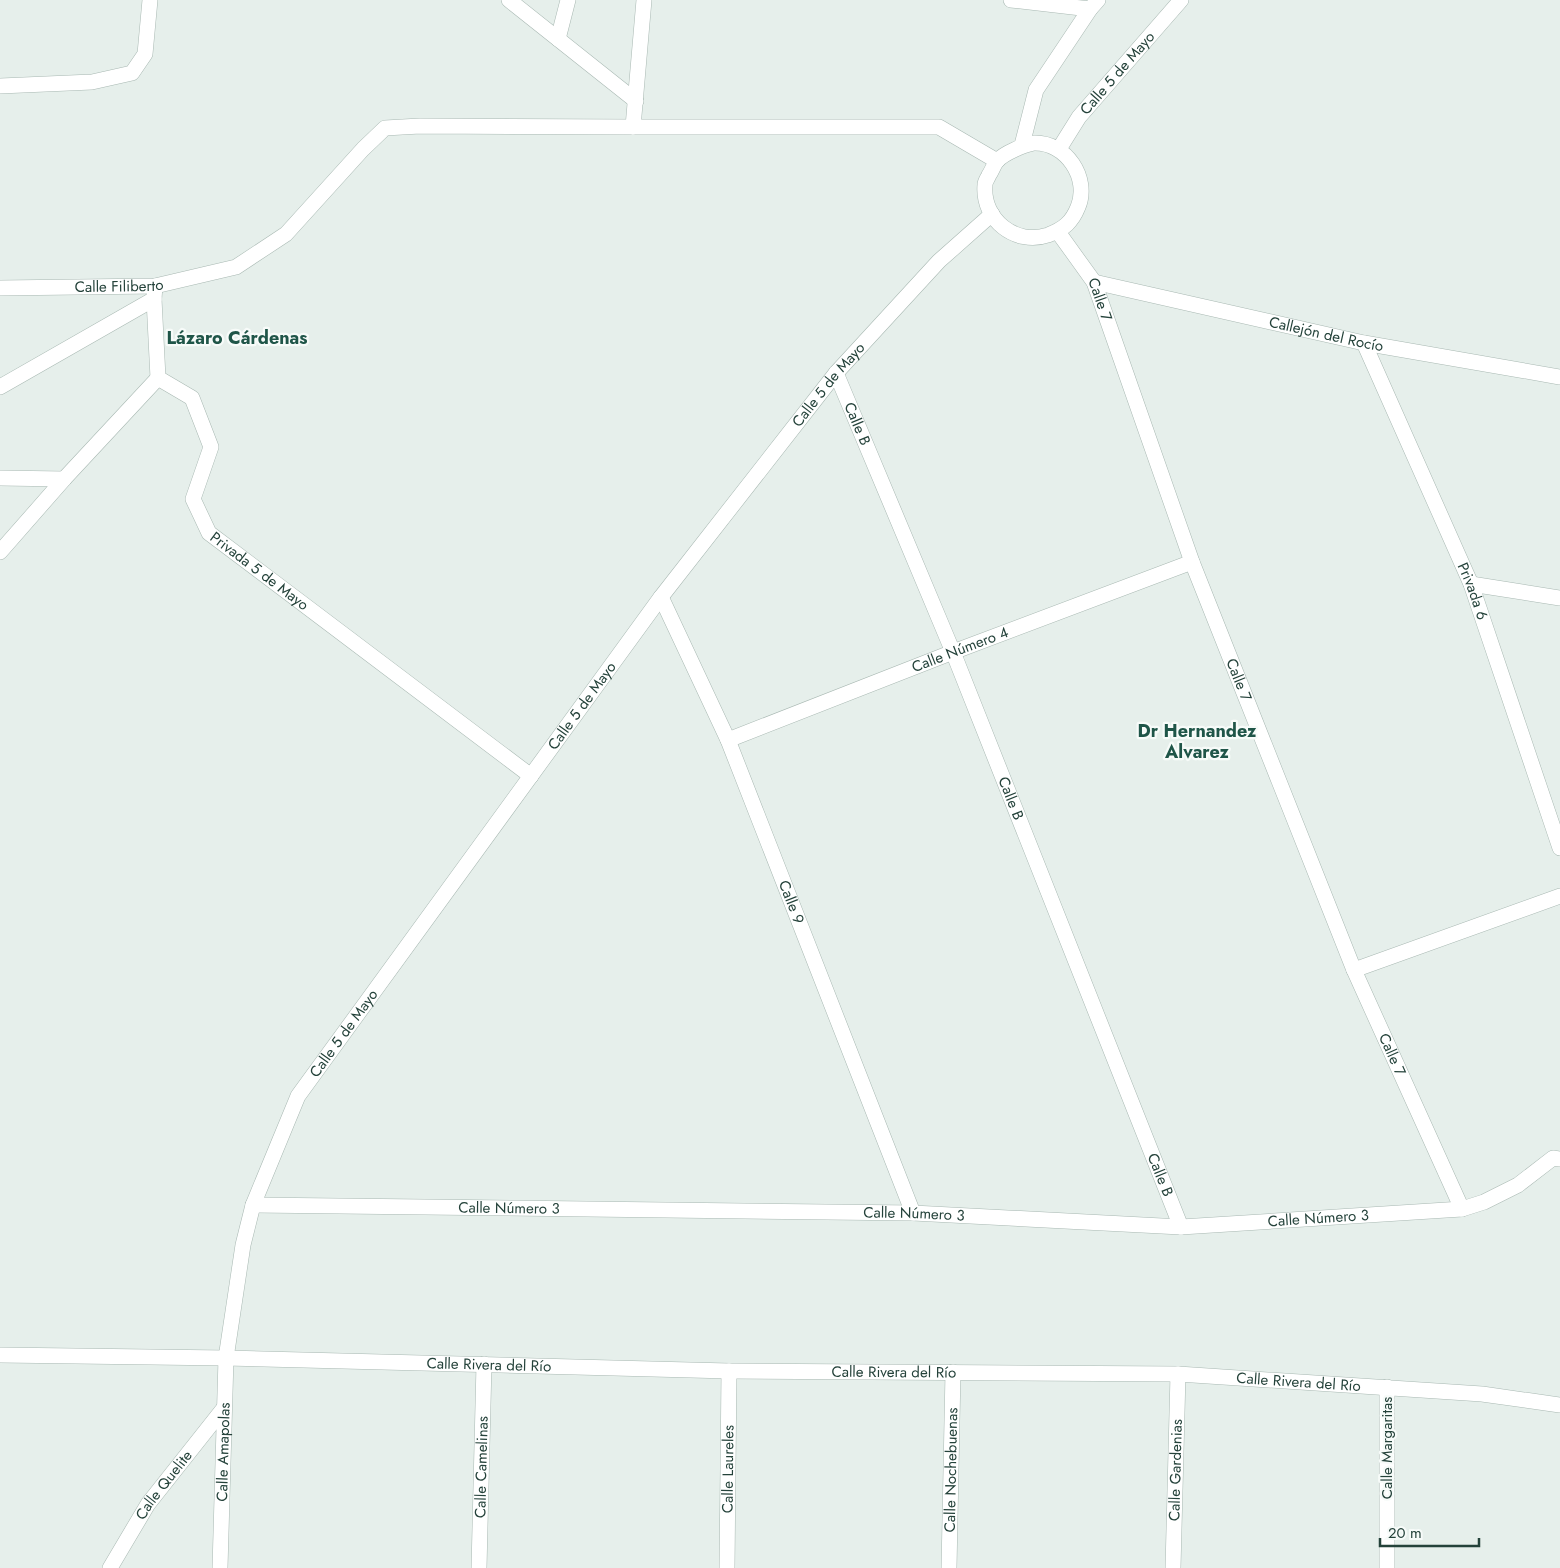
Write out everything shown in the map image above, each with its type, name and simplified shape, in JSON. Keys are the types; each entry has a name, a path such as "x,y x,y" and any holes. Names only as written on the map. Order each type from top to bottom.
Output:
{"street":[{"path":"0,86 92,82 132,72 144,54 150,0"},
{"path":"509,0 636,101"},
{"path":"558,40 568,0"},
{"path":"644,0 633,127 939,126 997,161"},
{"path":"1012,0 1094,5"},
{"name":"Calle 5 de Mayo","path":"1059,149 1079,117 1181,0"},
{"path":"1022,145 1036,90 1094,5"},
{"name":"Calle Filiberto","path":"0,288 154,293 236,267 286,234 363,149 385,128 420,126 633,127"},
{"path":"1041,143 1059,149 1073,164 1081,181 1081,201 1073,219 1058,232 1039,238 1018,236 1004,228 992,214 986,202 985,183 997,161 1022,145 1041,143"},
{"name":"Calle 5 de Mayo","path":"229,1336 243,1245 253,1205 298,1096 661,597 836,373 939,261 992,214"},
{"name":"Calle 7","path":"1058,232 1094,282 1192,562 1354,970 1462,1210"},
{"name":"Callejón del Rocío","path":"1094,282 1364,343 1560,378"},
{"path":"0,387 154,293 158,378 64,478 0,552"},
{"name":"Privada 6","path":"1364,343 1470,584 1560,848"},
{"name":"Calle B","path":"836,373 953,652 1181,1227"},
{"name":"Privada 5 de Mayo","path":"158,378 192,398 212,447 193,499 209,533 531,776"},
{"path":"0,478 64,478"},
{"name":"Calle Número 4","path":"728,740 953,652 1192,562"},
{"path":"1470,584 1560,598"},
{"name":"Calle 9","path":"661,597 728,740 913,1213"},
{"path":"1354,970 1560,896"},
{"name":"Calle Número 3","path":"253,1205 913,1213 1181,1227 1462,1210 1484,1202 1518,1184 1558,1157"},
{"name":"Calle Amapolas","path":"220,1568 224,1408 229,1336"},
{"name":"Calle Rivera del Río","path":"0,1355 226,1358 730,1371 1178,1374 1482,1394 1560,1405"},
{"name":"Calle Camelinas","path":"479,1568 484,1364"},
{"name":"Calle Laureles","path":"727,1568 730,1371"},
{"name":"Calle Nochebuenas","path":"949,1568 953,1372"},
{"name":"Calle Gardenias","path":"1173,1568 1178,1374"},
{"name":"Calle Margaritas","path":"1387,1387 1387,1568"},
{"name":"Calle Quelite","path":"110,1568 148,1504 224,1408"}],"district":[{"name":"Lázaro Cárdenas","path":"237,338"},
{"name":"Dr Hernandez Alvarez","path":"1197,741"}]}
